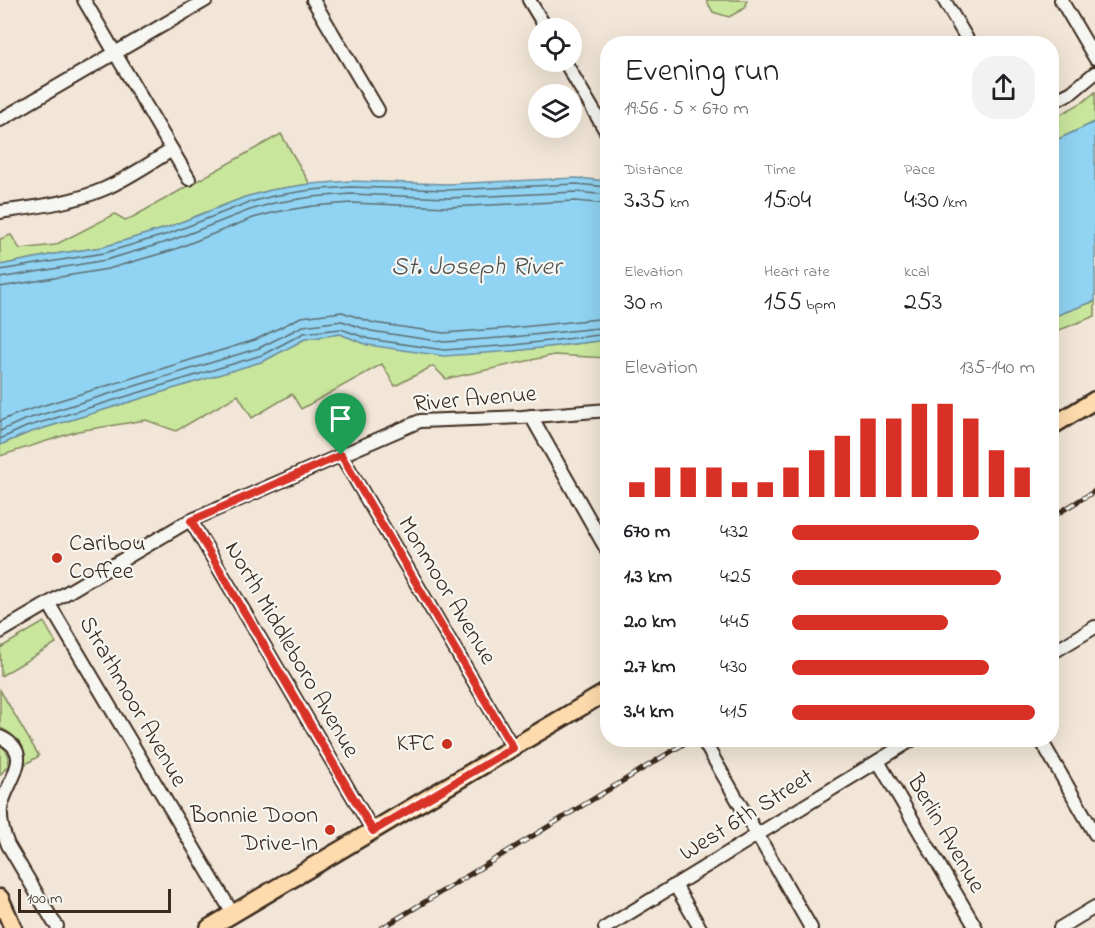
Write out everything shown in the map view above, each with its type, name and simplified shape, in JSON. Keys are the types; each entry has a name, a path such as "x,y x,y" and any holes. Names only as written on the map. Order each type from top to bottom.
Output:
{"main road":[{"path":"1059,422 1095,400"},
{"path":"209,928 600,696"},
{"path":"0,898 13,928"}],"street":[{"path":"84,0 189,179"},
{"path":"0,120 206,0"},
{"path":"313,0 378,110"},
{"path":"529,0 540,18"},
{"path":"944,0 965,36"},
{"path":"1061,0 1095,58"},
{"path":"571,72 600,121"},
{"path":"1059,98 1072,92 1095,74"},
{"path":"0,212 72,200 105,189 172,150"},
{"name":"River Avenue","path":"0,632 191,521 420,421 600,411"},
{"path":"531,416 600,538"},
{"name":"Monmoor Avenue","path":"341,455 513,748"},
{"name":"North Middleboro Avenue","path":"191,521 373,831"},
{"name":"Strathmoor Avenue","path":"50,604 233,914"},
{"path":"1059,649 1095,627"},
{"path":"0,737 14,747 18,762 1,809 0,820 3,832 13,855 57,926"},
{"path":"707,747 811,928"},
{"name":"West 6th Street","path":"605,928 901,747"},
{"path":"1045,747 1095,834"},
{"name":"Berlin Avenue","path":"878,761 976,928"},
{"path":"675,885 700,928"},
{"path":"1060,928 1095,907"}],"green space":[{"path":"706,0 747,0 745,8 729,17 713,12"},
{"path":"1095,92 1095,122 1059,139 1059,115 1083,102"},
{"path":"281,134 310,184 245,197 166,228 103,247 0,265 0,239 11,235 20,249 55,245 115,214 125,220 131,218"},
{"path":"1095,301 1095,316 1059,330 1059,314"},
{"path":"340,334 368,345 514,351 600,341 600,358 554,355 446,379 433,366 395,386 382,364 301,409 292,394 252,418 238,395 176,431 146,420 78,431 0,456 0,445 28,433 264,361 305,339"},
{"path":"44,622 56,643 1,676 0,648"},
{"path":"0,690 39,756 24,765 23,751 19,742 0,728"},
{"path":"0,745 7,752 9,760 0,775"}],"water":[{"path":"1095,122 1095,301 1059,314 1059,139"},
{"name":"St. Joseph River","path":"576,178 600,180 600,341 444,356 368,345 340,334 305,339 264,361 28,433 0,445 0,265 103,247 166,228 245,197 271,190 350,181 447,184"}],"railway":[{"path":"1059,513 1095,491"},
{"path":"382,928 679,747"}],"place":[{"name":"Caribou Coffee","path":"57,558"},
{"name":"KFC","path":"447,744"},
{"name":"Bonnie Doon Drive-In","path":"330,830"}],"route":[{"path":"341,455 513,748 373,831 191,521 341,455"}]}
